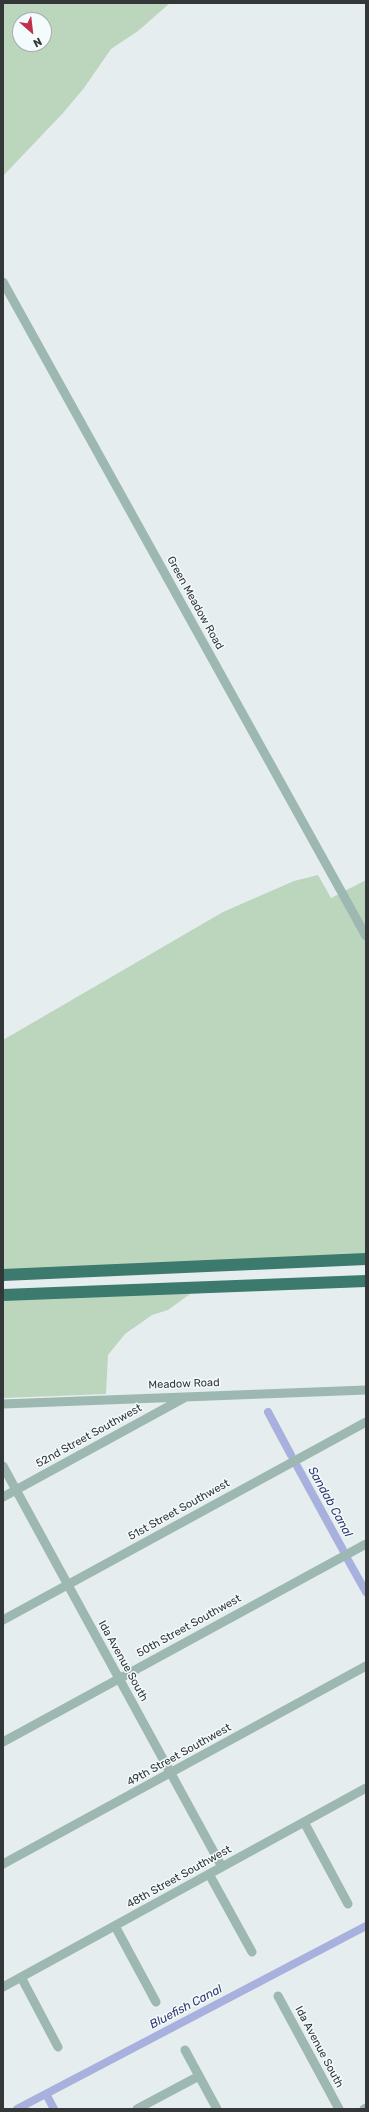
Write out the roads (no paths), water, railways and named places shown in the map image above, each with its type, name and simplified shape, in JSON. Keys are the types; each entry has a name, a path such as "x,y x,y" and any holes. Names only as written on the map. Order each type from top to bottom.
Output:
{"highway":[{"path":"3,1275 366,1259"},
{"path":"3,1295 366,1281"}],"street":[{"name":"Green Meadow Road","path":"3,282 366,936"},
{"name":"Meadow Road","path":"3,1404 366,1390"},
{"name":"52nd Street Southwest","path":"3,1497 186,1397"},
{"name":"51st Street Southwest","path":"3,1620 366,1422"},
{"name":"Ida Avenue South","path":"3,1466 222,1867"},
{"name":"50th Street Southwest","path":"3,1742 366,1544"},
{"name":"49th Street Southwest","path":"3,1864 366,1666"},
{"name":"48th Street Southwest","path":"3,1987 366,1788"},
{"path":"304,1822 348,1904"},
{"path":"209,1874 252,1952"},
{"path":"115,1926 156,2002"},
{"path":"21,1977 58,2047"},
{"name":"Ida Avenue South","path":"278,1996 339,2109"},
{"path":"185,2050 217,2109"},
{"path":"137,2109 199,2076"}],"waterway":[{"name":"Sandab Canal","path":"268,1412 291,1455"},
{"name":"Sandab Canal","path":"297,1466 343,1550"},
{"name":"Sandab Canal","path":"348,1560 366,1592"},
{"name":"Bluefish Canal","path":"17,2109 366,1926"},
{"path":"46,2094 54,2109"}]}
